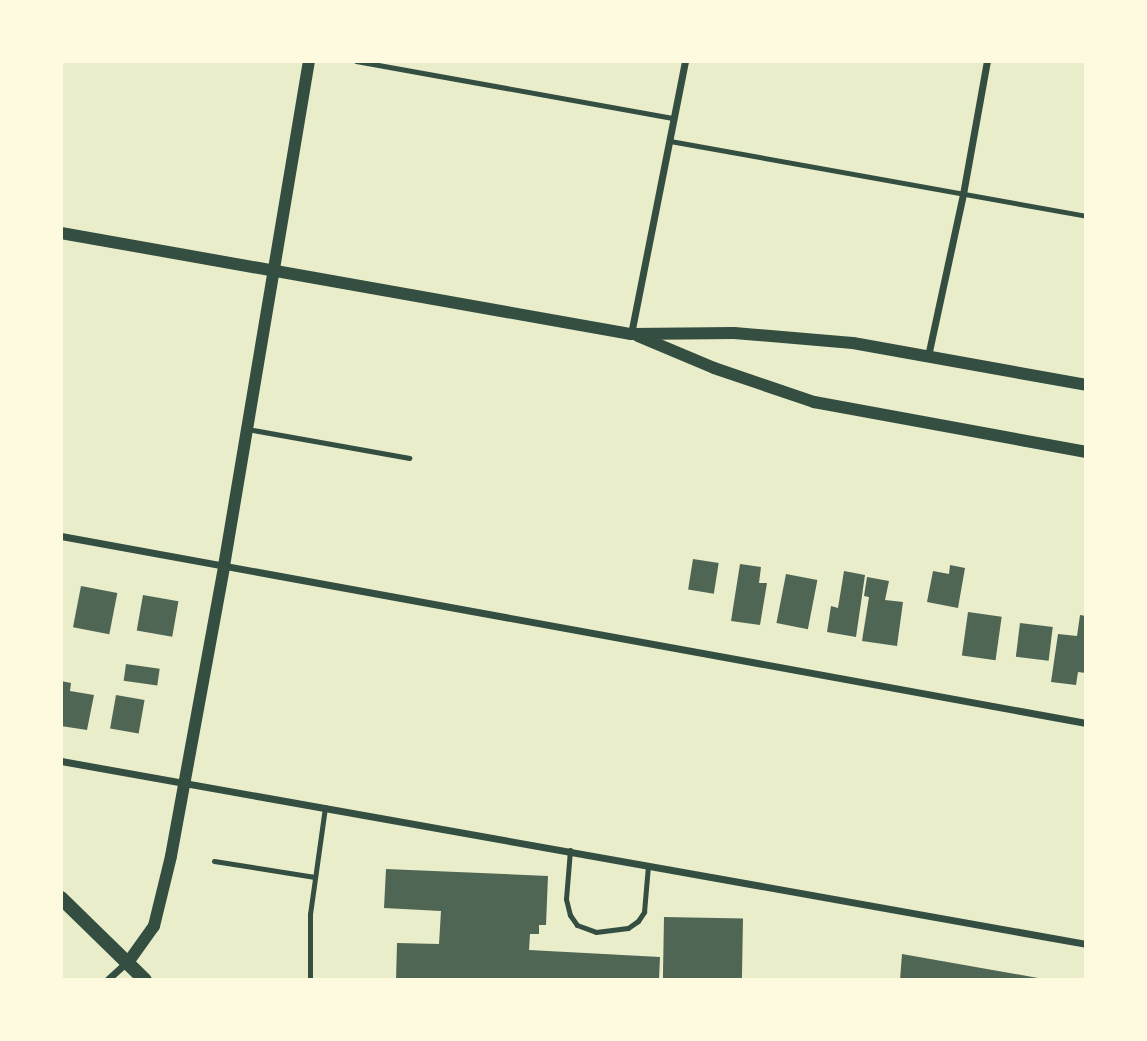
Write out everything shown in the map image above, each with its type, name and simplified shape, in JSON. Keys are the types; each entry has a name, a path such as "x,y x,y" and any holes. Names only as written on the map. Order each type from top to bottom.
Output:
{"main road":[{"path":"61,898 129,961 145,980"}],"street":[{"path":"107,980 129,961 154,926 184,785 224,566 309,61"},
{"path":"631,334 685,61"},
{"path":"928,356 964,194 988,61"},
{"path":"61,233 631,334 759,335 853,343 1086,385"},
{"path":"631,334 714,368 814,401 1086,452"},
{"path":"61,536 1086,723"},
{"path":"61,761 1086,944"}],"lane":[{"path":"356,61 674,118"},
{"path":"670,141 1086,216"},
{"path":"247,429 409,458"},
{"path":"310,980 310,914 325,807"},
{"path":"570,850 566,899 570,915 577,925 596,932 628,928 638,921 644,912 649,865"},
{"path":"214,861 315,877"}],"building":[{"path":"693,559 719,563 714,594 688,590"},
{"path":"740,564 761,567 759,583 767,583 760,625 731,621"},
{"path":"950,565 965,568 958,608 927,602 933,571 949,574"},
{"path":"844,571 865,575 856,637 827,632 831,606 838,608"},
{"path":"786,574 817,580 808,629 776,623"},
{"path":"867,577 889,581 885,600 903,602 897,646 862,641 869,597 864,596"},
{"path":"81,586 117,593 109,634 73,627"},
{"path":"143,595 178,601 172,637 137,630"},
{"path":"968,612 1002,617 996,660 962,656"},
{"path":"1080,615 1086,616 1086,673 1078,672 1076,685 1051,682 1058,634 1077,636"},
{"path":"1020,623 1053,627 1049,661 1016,657"},
{"path":"126,664 160,669 157,686 124,681"},
{"path":"61,681 71,683 70,691 94,695 87,730 61,726"},
{"path":"116,695 145,700 139,734 110,728"},
{"path":"386,869 548,876 546,925 539,925 539,934 530,934 529,950 660,957 659,980 396,980 397,943 439,944 441,911 384,908"},
{"path":"664,917 743,918 742,980 663,980"},
{"path":"902,954 1038,978 1038,980 900,980"}]}
